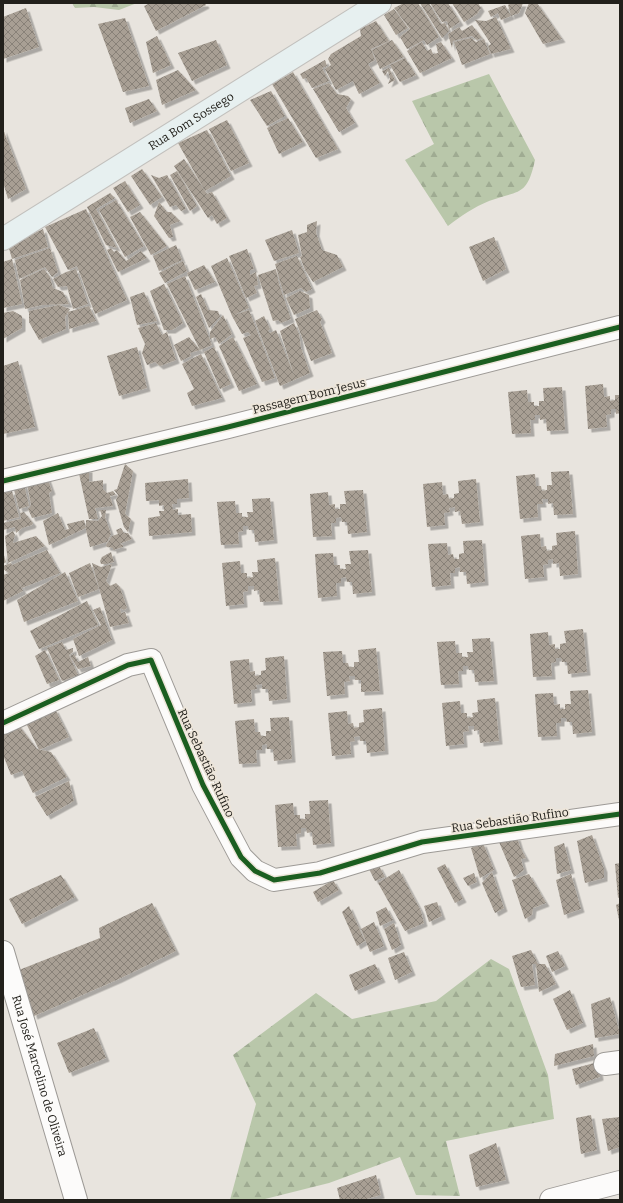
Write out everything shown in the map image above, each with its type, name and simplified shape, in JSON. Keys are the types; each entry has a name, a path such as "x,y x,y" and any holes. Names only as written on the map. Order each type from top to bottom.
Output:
{"main road":[{"name":"Rua Bom Sossego","path":"3,239 380,3"}],"street":[{"name":"Passagem Bom Jesus","path":"3,481 228,427 620,327"},
{"name":"Rua Sebastião Rufino","path":"3,723 128,666 151,660 203,785 241,857 255,871 274,880 320,873 422,842 620,814"},
{"name":"Rua José Marcelino de Oliveira","path":"3,952 76,1200"},
{"path":"551,1200 620,1182"}],"green space":[{"path":"72,3 137,3 119,10 94,7 75,8"},
{"path":"489,74 535,160 532,172 525,186 520,190 478,206 448,226 405,160 434,144 412,101"},
{"path":"491,959 509,969 548,1075 554,1119 446,1141 460,1196 416,1195 400,1157 329,1183 261,1200 230,1200 256,1104 233,1055 316,993 352,1019 436,1001"}],"building":[{"path":"150,3 205,3 206,5 156,31 144,6"},
{"path":"404,3 418,3 439,37 427,45 424,40 407,49 400,37 410,29 394,8"},
{"path":"420,3 429,3 441,24 445,23 449,31 442,38"},
{"path":"430,3 448,3 460,22 449,29 447,21 442,22"},
{"path":"452,3 478,3 481,8 477,14 464,22"},
{"path":"511,3 523,3 519,13 511,16 508,5"},
{"path":"529,3 537,3 562,39 543,44 525,13"},
{"path":"505,5 511,16 501,20 498,13 491,17 488,11"},
{"path":"26,8 39,47 3,59 3,17"},
{"path":"394,9 408,28 396,35 384,15"},
{"path":"496,17 511,49 491,54 488,46 491,44 475,20 486,21"},
{"path":"125,18 149,86 123,92 98,24"},
{"path":"376,21 389,41 371,49 375,60 368,64 380,83 359,94 353,81 336,90 325,69 331,65 328,59 331,54 361,36 360,29"},
{"path":"472,25 482,38 477,40 472,36 453,41 452,48 448,34 459,27 462,31"},
{"path":"157,36 171,65 153,73 146,42"},
{"path":"471,38 476,42 484,39 490,54 462,65 454,42"},
{"path":"216,40 227,65 192,81 178,53"},
{"path":"392,40 404,57 380,69 372,50"},
{"path":"422,42 427,51 431,49 433,54 438,53 436,44 441,42 452,58 420,73 407,51"},
{"path":"405,58 416,75 400,82 390,65"},
{"path":"325,60 327,66 322,68 329,81 312,88 306,78 303,79 300,74"},
{"path":"389,68 395,80 388,84 390,79 388,71 385,76 382,71"},
{"path":"178,70 196,90 162,105 156,80"},
{"path":"293,72 338,149 316,158 272,84"},
{"path":"329,83 337,94 348,96 351,99 346,108 355,123 339,132 313,89"},
{"path":"271,91 285,116 267,126 250,100"},
{"path":"149,99 157,111 130,123 125,108"},
{"path":"288,118 303,142 279,154 267,128"},
{"path":"227,120 249,163 231,171 209,129"},
{"path":"3,129 26,189 8,199 3,182"},
{"path":"207,130 231,176 205,191 178,143"},
{"path":"184,159 207,194 212,192 227,218 217,224 212,215 208,218 174,166"},
{"path":"142,169 162,197 150,205 131,176"},
{"path":"177,171 197,206 190,211 170,175"},
{"path":"151,175 159,178 167,175 186,209 181,211 176,205 170,207"},
{"path":"125,181 140,205 128,212 113,188"},
{"path":"110,193 115,198 96,209 117,248 106,245 87,207"},
{"path":"116,200 144,246 125,257 99,210"},
{"path":"159,202 167,212 171,212 180,221 170,225 173,237 169,238 154,216"},
{"path":"86,209 127,300 95,314 77,266 68,270 45,227"},
{"path":"140,212 167,246 151,255 130,217"},
{"path":"317,221 316,233 322,250 337,255 343,267 313,282 305,270 300,257 302,256 298,235 307,232 307,225"},
{"path":"43,229 48,247 12,259 8,245"},
{"path":"292,230 299,253 274,261 265,240"},
{"path":"494,237 506,269 483,281 469,247"},
{"path":"176,245 182,260 159,271 153,256"},
{"path":"50,248 58,272 52,277 45,267 19,279 15,260"},
{"path":"111,248 114,252 117,250 126,261 141,251 147,258 118,272 107,250"},
{"path":"247,249 254,269 250,270 250,275 256,272 258,285 254,286 257,293 246,298 229,256"},
{"path":"297,256 312,289 306,292 301,288 284,295 275,264"},
{"path":"227,258 249,308 234,315 249,310 275,378 262,382 243,338 251,335 248,332 242,334 232,316 211,266"},
{"path":"12,259 22,304 3,308 3,262"},
{"path":"183,261 187,271 165,283 159,273"},
{"path":"204,265 215,282 195,290 187,273"},
{"path":"44,269 50,277 53,288 63,292 69,304 42,305 25,309 20,280"},
{"path":"76,269 88,304 73,309 67,286 58,287 53,279 66,272"},
{"path":"276,269 279,284 291,319 281,323 278,320 273,321 258,275"},
{"path":"185,276 212,345 200,350 167,284"},
{"path":"164,284 183,323 172,330 164,330 150,291"},
{"path":"300,291 309,295 310,308 294,315 286,298"},
{"path":"144,292 157,321 137,325 130,297"},
{"path":"201,294 208,310 218,311 220,317 209,328 196,297"},
{"path":"59,305 70,309 65,317 66,329 39,340 29,322 29,311"},
{"path":"89,306 96,321 69,329 68,312"},
{"path":"317,310 322,319 320,322 332,353 311,361 295,319"},
{"path":"13,311 22,316 22,328 3,339 3,313"},
{"path":"223,315 232,334 219,344 215,337 210,339 210,332"},
{"path":"264,316 270,329 268,331 270,333 276,330 294,375 280,331 294,323 299,334 301,348 310,373 280,386 255,321"},
{"path":"156,323 162,335 167,332 176,360 160,366 155,362 147,365 142,353 145,344 138,328"},
{"path":"189,337 200,350 190,353 191,356 181,361 174,345"},
{"path":"233,337 257,384 239,391 219,346"},
{"path":"137,347 147,388 119,396 107,356"},
{"path":"214,347 231,384 220,389 204,352"},
{"path":"201,354 222,398 192,406 187,393 194,389 182,364"},
{"path":"18,361 35,427 3,434 3,366"},
{"path":"603,384 604,397 610,396 610,401 615,400 615,395 620,395 620,413 616,414 616,409 611,409 611,414 606,415 607,427 588,429 585,386"},
{"path":"562,387 565,430 547,431 546,419 540,420 540,415 535,415 535,420 530,420 531,433 512,434 508,392 527,390 528,402 534,402 534,406 539,406 539,401 544,401 543,388"},
{"path":"125,464 133,471 125,514 131,519 128,532 124,527 116,500 118,495 114,490 117,489"},
{"path":"78,469 89,469 89,482 103,480 103,489 107,493 113,491 116,495 110,496 113,506 95,508 98,519 89,519"},
{"path":"569,471 573,514 554,515 553,503 548,504 548,499 542,499 543,504 537,504 538,517 520,519 516,476 535,474 536,486 541,486 542,491 547,490 547,485 552,485 551,472"},
{"path":"47,477 52,491 49,493 52,513 32,518 28,509 31,505 27,484"},
{"path":"188,479 189,498 177,499 177,504 172,504 173,510 178,509 178,515 191,514 192,532 149,536 148,518 160,516 159,511 164,511 164,505 159,506 159,500 146,501 145,483"},
{"path":"476,479 480,522 462,524 460,511 455,512 455,507 449,508 450,512 444,513 445,525 427,527 423,484 442,482 443,495 448,494 449,499 454,498 454,494 459,493 458,481"},
{"path":"12,482 24,484 29,506 19,509"},
{"path":"363,490 367,532 348,534 347,522 342,522 341,517 336,518 336,523 331,523 332,536 313,537 310,494 328,492 329,505 335,504 335,509 340,509 340,504 346,504 344,491"},
{"path":"12,491 19,517 3,521 3,493"},
{"path":"270,498 274,540 255,542 254,530 249,530 248,526 243,526 243,531 238,532 239,544 221,545 217,502 235,501 236,513 242,513 242,517 248,517 247,512 253,512 252,499"},
{"path":"100,510 106,510 105,517 111,534 107,542 90,547 86,530 86,520 98,521 102,516"},
{"path":"24,512 33,523 32,525 22,528 16,533 15,527 3,530 3,523 21,519 20,513"},
{"path":"58,513 65,530 69,529 67,524 84,520 86,528 49,545 43,521"},
{"path":"121,528 124,533 128,533 132,539 119,544 123,545 123,547 113,550 113,548 107,547 106,545 112,536 118,534 116,530"},
{"path":"13,531 15,535 13,543 36,536 45,546 8,563 5,536"},
{"path":"575,531 578,574 560,576 559,563 553,564 553,559 548,560 548,564 543,565 544,577 525,579 521,536 540,534 541,547 546,546 547,551 552,550 552,546 557,545 556,533"},
{"path":"482,540 485,582 467,584 466,572 460,572 460,567 455,568 455,573 450,573 451,585 432,587 428,544 447,543 448,555 453,554 454,559 459,559 459,554 464,553 463,541"},
{"path":"47,550 60,573 22,588 14,571 23,591 3,601 3,575 9,573 3,569 3,566 11,563 12,565"},
{"path":"368,550 372,592 353,594 352,582 347,582 346,577 341,578 341,583 336,583 337,596 318,598 315,554 333,553 334,565 340,565 340,569 346,569 345,564 351,564 349,551"},
{"path":"3,552 6,562 3,564"},
{"path":"111,552 114,562 101,564 100,561 102,557"},
{"path":"275,558 279,601 260,602 259,590 254,591 254,586 248,586 248,591 243,592 244,604 226,606 222,563 240,561 241,573 247,573 247,578 253,577 252,572 258,572 257,560"},
{"path":"90,563 99,589 78,597 69,573"},
{"path":"92,563 101,567 112,564 106,581 110,586 116,583 120,587 127,608 124,610 120,608 121,613 125,612 129,623 110,627"},
{"path":"65,572 78,601 24,622 17,600"},
{"path":"87,601 98,625 39,649 30,631"},
{"path":"100,607 112,640 79,656 73,639 101,625 93,610"},
{"path":"583,629 587,672 568,674 567,662 562,662 561,658 556,658 556,662 551,663 552,676 533,677 530,634 548,632 549,645 555,644 555,649 560,649 560,644 566,643 564,631"},
{"path":"490,638 494,681 475,682 474,670 469,670 468,666 463,666 463,671 458,671 459,684 441,685 437,642 455,641 456,653 462,653 462,657 468,657 467,652 473,652 472,639"},
{"path":"62,642 66,650 73,648 73,652 69,655 78,675 62,681 47,648"},
{"path":"376,648 380,691 361,692 361,680 355,680 355,676 349,676 350,681 344,682 345,694 327,696 323,652 342,651 343,663 348,663 349,667 354,667 354,662 359,662 358,650"},
{"path":"45,650 59,680 47,684 35,656"},
{"path":"74,654 78,662 88,657 91,666 78,669 70,656"},
{"path":"284,656 287,699 269,701 268,689 262,689 262,684 256,685 257,689 251,690 252,702 234,704 230,661 249,659 250,672 255,671 255,676 261,675 261,671 266,670 265,658"},
{"path":"588,690 592,732 573,734 572,722 567,722 566,718 561,718 561,723 556,723 557,736 538,737 535,694 553,693 554,705 560,704 560,709 565,709 565,704 571,704 570,691"},
{"path":"495,698 499,741 480,743 479,730 474,731 474,726 468,726 469,731 463,732 464,744 446,746 442,703 460,701 461,713 467,713 467,718 473,717 472,713 478,712 477,700"},
{"path":"382,708 385,751 367,753 366,741 360,741 360,736 354,737 355,741 350,742 351,754 332,756 328,713 347,711 348,724 353,723 354,728 359,727 359,723 364,722 363,710"},
{"path":"55,709 69,737 39,750 26,723"},
{"path":"289,717 292,759 274,761 273,749 267,749 267,744 262,745 262,750 256,750 257,763 239,764 235,721 254,719 255,732 260,732 261,736 266,736 266,731 271,731 270,718"},
{"path":"17,723 37,749 51,752 67,777 33,793 22,771 11,775 3,755 3,733"},
{"path":"69,781 74,801 47,816 35,797"},
{"path":"328,800 331,843 313,845 312,832 307,833 306,828 301,828 301,833 296,834 297,846 278,847 275,805 293,803 294,815 300,815 300,819 305,819 305,814 310,814 309,801"},
{"path":"592,835 604,869 604,878 585,883 577,841"},
{"path":"517,837 526,858 521,859 524,870 514,877 499,842"},
{"path":"483,843 494,870 480,878 471,848"},
{"path":"564,843 571,870 557,874 554,847"},
{"path":"620,863 620,897 618,898 615,864"},
{"path":"445,864 463,899 455,903 437,868"},
{"path":"379,866 385,877 375,881 369,869"},
{"path":"399,870 421,911 424,923 405,931 378,883"},
{"path":"492,872 504,908 495,913 482,883"},
{"path":"474,873 477,882 468,886 463,878"},
{"path":"529,874 546,903 533,908 532,915 525,919 512,880"},
{"path":"571,874 581,909 564,915 556,880"},
{"path":"61,875 75,897 22,924 9,899"},
{"path":"333,880 339,890 318,902 313,892"},
{"path":"437,902 442,916 429,922 424,906"},
{"path":"152,903 176,951 119,979 34,1016 19,970 100,938 99,928"},
{"path":"620,903 620,920 619,920 616,905"},
{"path":"349,906 365,941 357,946 342,912"},
{"path":"386,907 393,920 380,926 376,912"},
{"path":"374,922 384,946 370,952 361,929"},
{"path":"394,923 401,945 392,950 384,929"},
{"path":"531,950 538,964 545,964 556,984 539,992 536,964 532,964 535,985 521,987 512,956"},
{"path":"558,951 565,966 552,972 546,956"},
{"path":"404,952 412,972 395,980 388,958"},
{"path":"375,964 382,979 355,991 349,975"},
{"path":"570,990 583,1023 567,1030 553,999"},
{"path":"610,997 620,1034 595,1038 591,1004"},
{"path":"94,1028 106,1058 69,1073 57,1043"},
{"path":"593,1044 594,1056 554,1066 555,1054"},
{"path":"598,1062 600,1077 576,1085 572,1069"},
{"path":"591,1115 597,1150 581,1154 576,1118"},
{"path":"620,1117 620,1147 608,1151 602,1119"},
{"path":"496,1143 506,1180 476,1187 469,1155"},
{"path":"376,1175 381,1195 363,1200 340,1200 337,1188"}],"cycle path":[{"path":"3,481 228,427 620,327"},
{"path":"3,723 128,665 151,660 203,785 241,857 255,871 274,880 320,873 422,842 620,814"}]}
